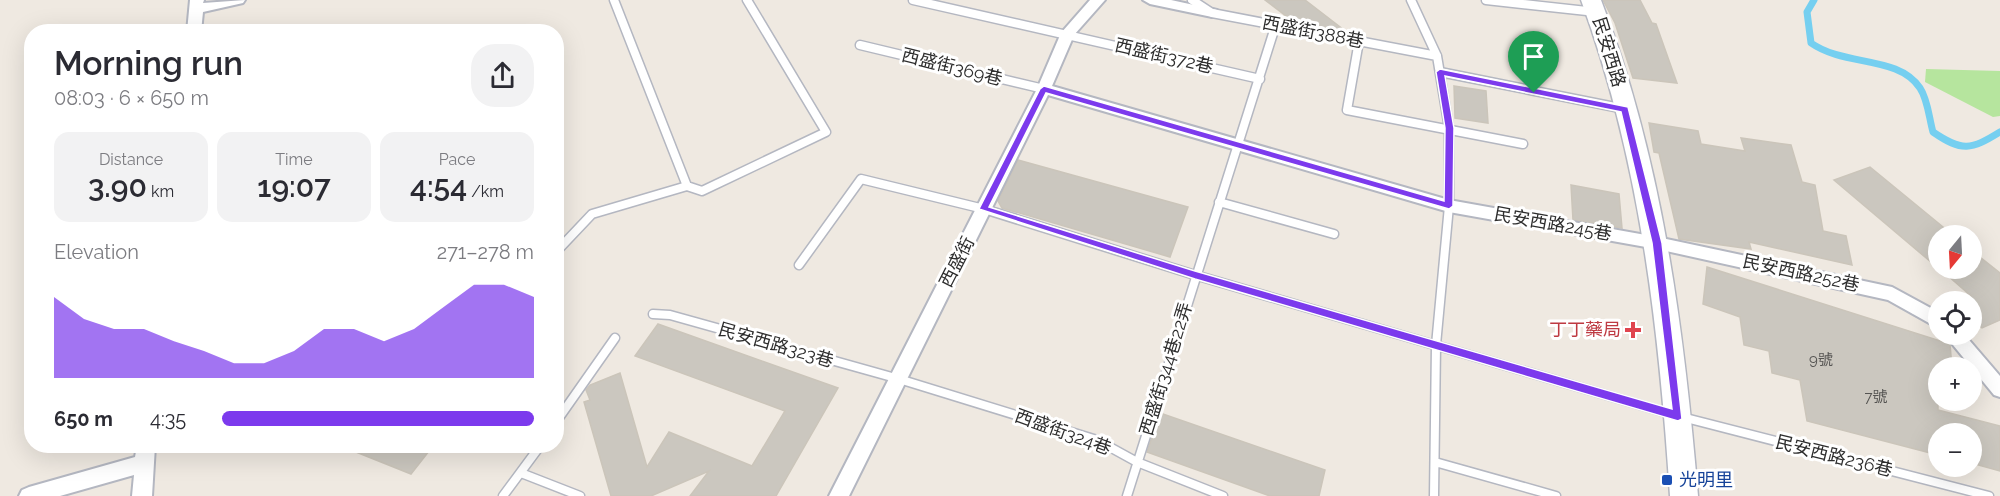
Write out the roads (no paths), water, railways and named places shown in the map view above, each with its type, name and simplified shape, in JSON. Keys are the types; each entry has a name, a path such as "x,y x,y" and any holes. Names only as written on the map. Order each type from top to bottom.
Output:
{"street":[{"path":"195,24 197,5 238,0"},
{"name":"西盛街","path":"839,496 1044,89 1068,33 1098,0"},
{"path":"1150,0 1212,13"},
{"name":"民安西路","path":"1594,6 1625,109 1657,243 1678,416 1684,496"},
{"name":"民安西路245巷","path":"1044,89 1238,147 1449,206 1657,243"},
{"name":"民安西路252巷","path":"1657,243 1892,294 1928,315"},
{"path":"1962,345 2000,389"},
{"path":"29,496 145,454 142,496"}],"lane":[{"path":"614,0 687,186"},
{"path":"564,244 592,214 687,186 702,191 826,132 747,0"},
{"name":"西盛街372巷","path":"913,0 1068,33 1260,79"},
{"name":"西盛街388巷","path":"1192,0 1212,13 1437,56"},
{"path":"1412,0 1437,56 1449,128 1449,206 1436,345 1434,496"},
{"path":"1486,0 1594,6"},
{"name":"西盛街344巷22弄","path":"1127,496 1276,24"},
{"path":"1359,41 1347,110 1523,144"},
{"name":"西盛街369巷","path":"860,45 1044,89"},
{"path":"1440,72 1625,109"},
{"name":"民安西路236巷","path":"799,266 861,179 984,209 1195,275 1678,416 1989,496"},
{"path":"1219,202 1334,234"},
{"name":"民安西路323巷","path":"653,314 670,315 899,379"},
{"path":"564,411 615,338"},
{"name":"西盛街324巷","path":"899,379 1097,440 1137,462 1223,496"},
{"path":"503,496 535,453"},
{"path":"1435,462 1556,496"},
{"path":"521,473 580,496"}],"waterway":[{"path":"1814,0 1807,12 1811,43 1839,56 1898,70 1910,78 1923,93 1933,132 1959,146 1974,145 2000,132"}],"place":[{"name":"丁丁藥局","path":"1633,330"},
{"name":"光明里","path":"1667,480"}]}
